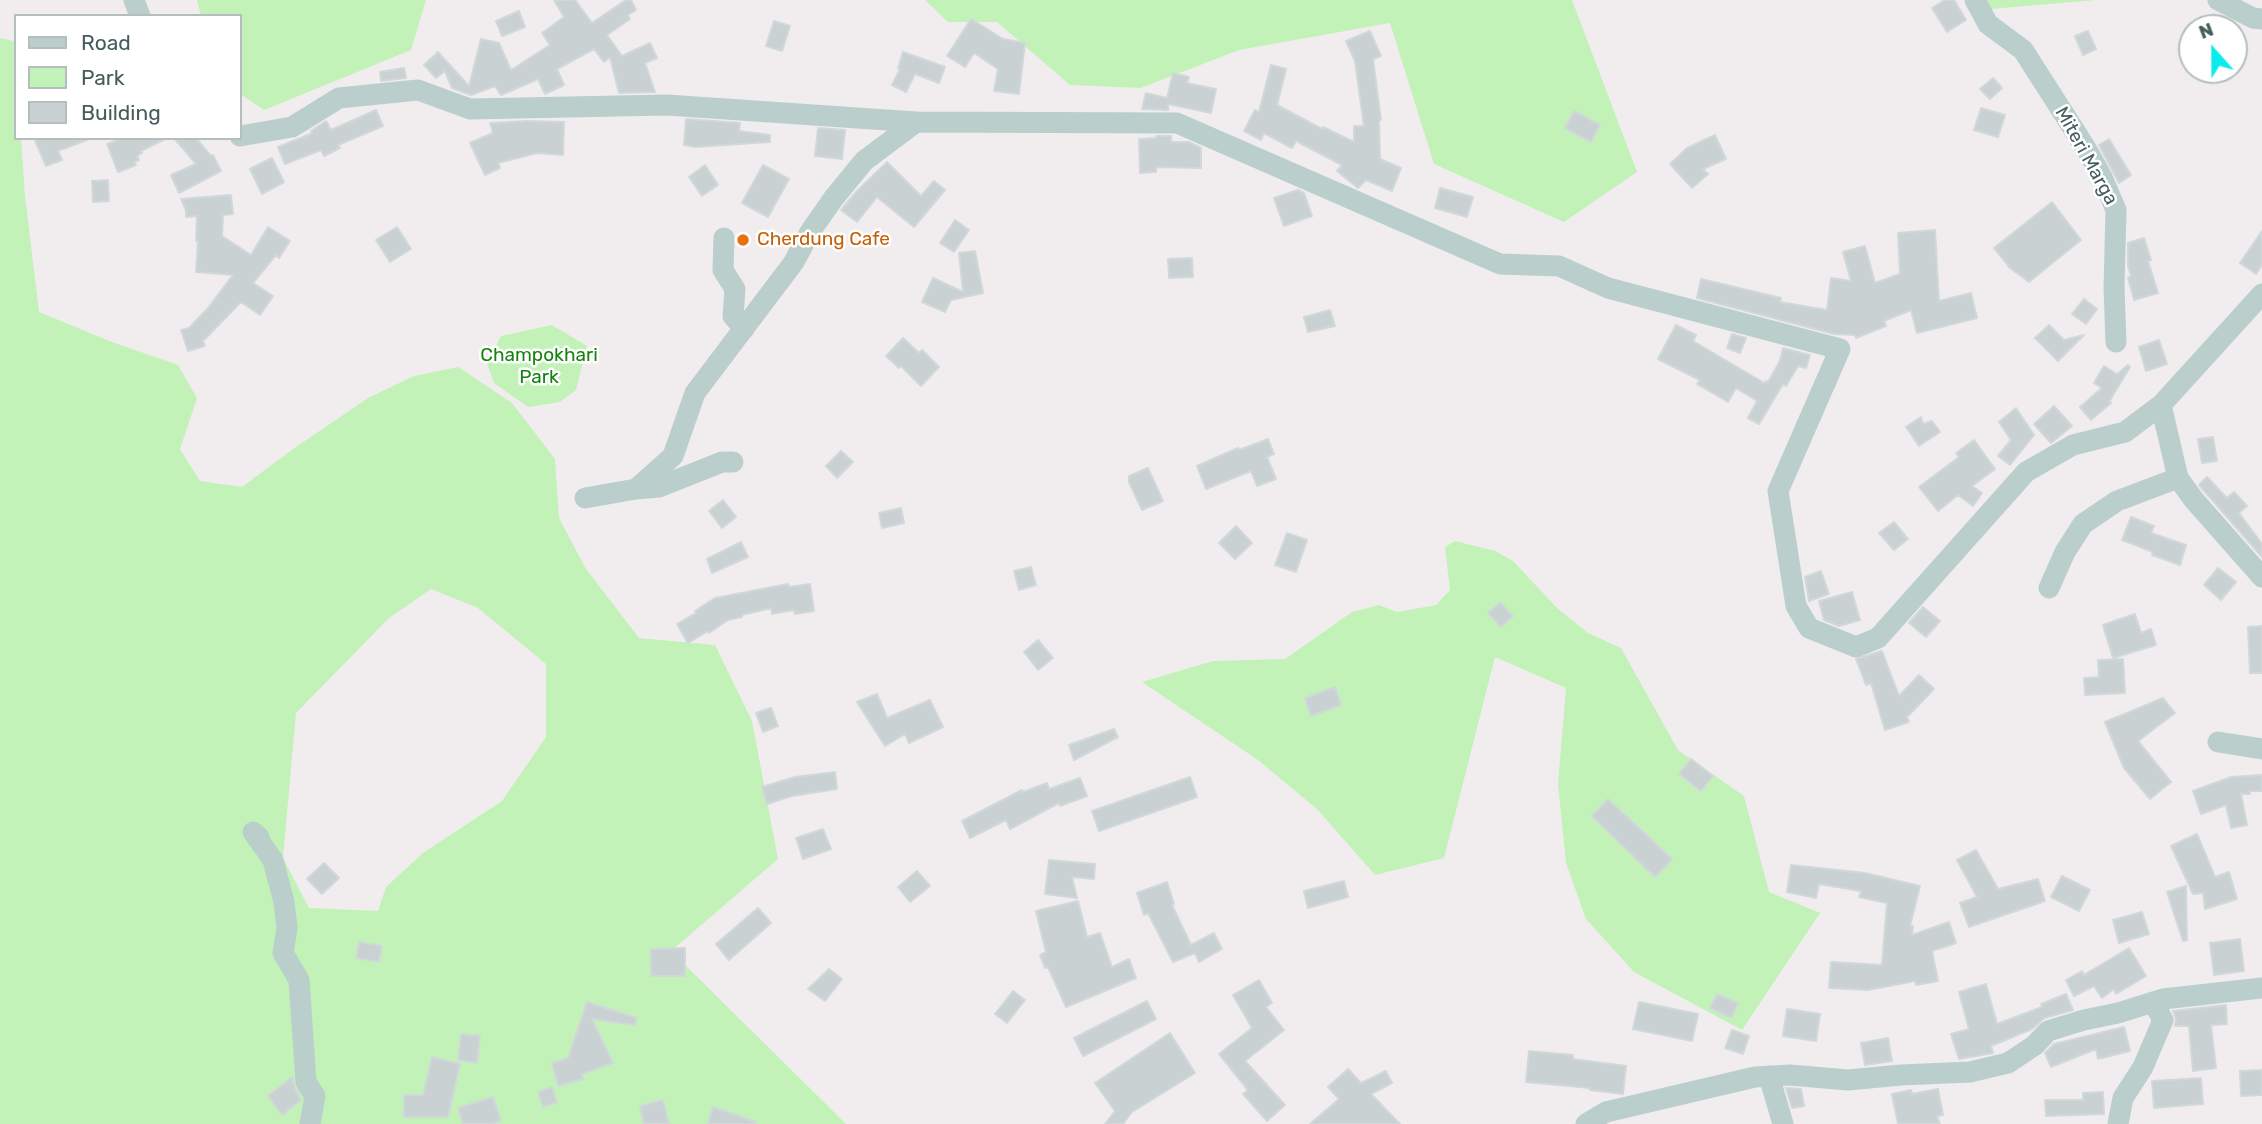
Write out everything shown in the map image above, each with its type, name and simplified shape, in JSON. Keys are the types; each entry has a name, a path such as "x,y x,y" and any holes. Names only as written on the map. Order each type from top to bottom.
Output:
{"street":[{"name":"Miteri Marga","path":"1975,0 1988,24 2023,50 2087,150 2116,210 2116,342"},
{"path":"2218,0 2253,18 2262,19"},
{"path":"242,136 292,127 339,98 418,90 470,109 667,105 916,122 1177,123 1500,264 1559,266 1608,288 1840,349 1778,492 1796,606 1809,628 1856,647 1878,638 2025,472 2073,445 2125,432 2161,405 2262,294"},
{"path":"636,489 673,456 695,393 794,262 810,232 850,177 864,162 916,122"},
{"path":"724,238 723,270 735,289 733,316 744,328"},
{"path":"2161,405 2178,478 2262,577"},
{"path":"585,498 659,487 722,462 733,462"},
{"path":"2049,588 2065,552 2082,524 2117,501 2178,478"},
{"path":"2218,742 2262,748"},
{"path":"259,837 253,832 273,860 284,902 287,928 283,953 299,980 306,1082 315,1096 310,1124"},
{"path":"1586,1124 1606,1112 1755,1077 1790,1075 1848,1080 1901,1074 1970,1072 2008,1063 2035,1045 2048,1031 2154,1002 2201,994 2262,989"},
{"path":"2118,1124 2123,1098 2143,1067 2163,1020 2154,1002"},
{"path":"1769,1076 1783,1124"}],"green space":[{"path":"197,0 426,0 411,50 264,110 242,95 242,14 200,14"},
{"path":"925,0 1572,0 1637,172 1564,222 1434,164 1390,23 1239,50 1141,88 1070,85 997,22 948,22"},
{"path":"1971,0 2096,0 1979,10"},
{"path":"0,38 14,41 14,140 21,140 39,312 178,365 197,398 180,449 200,481 242,487 368,398 414,376 458,367 512,403 555,459 559,518 586,569 639,638 715,645 752,721 778,859 671,951 846,1124 0,1124","holes":["431,589 478,608 546,664 546,737 502,801 423,853 386,887 378,911 309,908 283,858 296,713 389,618"]},
{"name":"Champokhari Park","path":"552,325 587,346 576,390 560,402 528,407 494,383 487,364 501,336"},
{"path":"1455,541 1495,551 1513,561 1557,608 1588,633 1621,648 1678,750 1744,796 1769,892 1820,913 1742,1030 1634,972 1586,919 1566,863 1558,784 1566,688 1495,657 1444,858 1375,875 1317,809 1258,760 1142,682 1213,661 1285,659 1352,612 1379,605 1397,612 1436,605 1450,590 1445,547"}],"building":[{"path":"554,0 575,0 592,23 626,0 631,0 636,10 628,15 630,19 607,35 622,56 650,43 657,58 645,63 655,92 619,93 610,57 604,62 594,49 557,69 564,85 545,94 538,79 501,95 495,86 471,95 452,88 445,71 436,78 424,65 438,52 469,86 481,39 499,43 511,70 550,45 542,33 564,17"},
{"path":"1945,0 1954,0 1966,20 1947,32 1932,8"},
{"path":"519,11 525,27 502,36 496,21"},
{"path":"971,19 1003,39 1025,43 1019,94 994,91 998,69 974,53 965,67 947,56"},
{"path":"774,21 790,26 782,51 766,46"},
{"path":"1370,31 1381,56 1373,59 1381,120 1380,159 1401,168 1392,191 1366,180 1358,188 1337,171 1342,165 1296,141 1292,148 1264,133 1261,140 1244,131 1255,110 1259,112 1271,65 1286,69 1277,105 1322,129 1323,127 1354,142 1354,126 1364,126 1355,61 1346,41"},
{"path":"2088,31 2096,49 2083,55 2075,36"},
{"path":"903,52 945,67 939,83 915,74 906,92 892,85 900,69 898,68"},
{"path":"404,68 406,78 381,81 380,72"},
{"path":"1173,73 1189,77 1187,83 1216,89 1211,113 1168,104 1168,110 1142,109 1146,93 1167,98"},
{"path":"1993,78 2002,88 1990,99 1980,89"},
{"path":"1981,108 2005,115 1998,137 1974,130"},
{"path":"376,110 383,126 338,145 340,148 324,156 321,150 285,164 278,147 313,133 311,131 326,121 331,130"},
{"path":"1574,111 1600,125 1591,142 1565,128"},
{"path":"686,119 740,123 739,131 770,135 770,142 695,147 684,145"},
{"path":"564,122 563,155 537,153 498,163 500,168 485,175 470,143 493,133 490,123"},
{"path":"818,128 845,130 842,159 815,156"},
{"path":"1715,135 1726,159 1703,169 1708,174 1692,188 1670,164 1687,148"},
{"path":"1171,136 1171,142 1189,142 1201,148 1201,168 1156,167 1156,172 1140,173 1139,139"},
{"path":"2109,139 2131,175 2119,183 2099,145"},
{"path":"35,140 86,140 58,151 62,160 46,166"},
{"path":"118,140 163,140 141,151 137,156 139,160 134,162 136,165 118,172 107,144"},
{"path":"176,140 198,140 211,156 213,155 221,171 179,193 171,175 196,164"},
{"path":"272,158 284,182 262,194 250,169"},
{"path":"887,162 921,196 934,181 945,190 914,227 877,197 857,222 841,210"},
{"path":"705,165 718,185 702,196 689,177"},
{"path":"763,165 789,179 768,217 742,203"},
{"path":"108,180 109,201 93,202 92,181"},
{"path":"1440,188 1473,197 1467,217 1435,208"},
{"path":"1298,190 1304,193 1312,216 1284,226 1274,198"},
{"path":"231,195 233,214 223,215 222,236 251,255 268,227 290,241 279,258 276,255 253,283 273,296 260,315 241,302 203,341 205,346 188,351 181,330 189,328 208,308 233,275 196,272 197,216 186,217 181,199"},
{"path":"2052,202 2081,240 2029,282 2010,268 1994,248"},
{"path":"955,220 969,230 954,252 940,243"},
{"path":"397,227 411,249 390,262 376,240"},
{"path":"1935,230 1939,301 1971,293 1977,318 1917,333 1911,310 1884,321 1886,326 1856,338 1855,335 1834,334 1697,298 1701,279 1781,298 1780,302 1827,310 1831,278 1851,281 1843,252 1865,246 1875,283 1900,274 1898,233"},
{"path":"2262,231 2262,265 2256,274 2240,263"},
{"path":"2144,238 2158,293 2134,300 2128,278 2131,276 2128,243"},
{"path":"975,251 983,293 951,300 945,312 922,302 933,278 963,292 959,253"},
{"path":"1192,258 1193,277 1169,278 1168,259"},
{"path":"2084,299 2097,309 2086,324 2072,314"},
{"path":"1330,310 1335,326 1308,332 1304,317"},
{"path":"1676,325 1696,335 1693,341 1764,383 1768,382 1780,361 1783,348 1810,355 1806,368 1798,366 1786,386 1783,384 1759,424 1748,418 1757,401 1736,388 1728,402 1697,384 1700,380 1658,359"},
{"path":"2049,325 2064,340 2084,335 2058,361 2035,338"},
{"path":"1732,334 1746,338 1740,353 1727,348"},
{"path":"903,338 919,353 922,350 939,367 921,386 901,366 899,368 886,356"},
{"path":"2159,340 2167,364 2146,371 2139,347"},
{"path":"2128,365 2130,367 2109,402 2111,403 2091,420 2080,407 2102,388 2094,383 2104,366 2117,374"},
{"path":"2054,406 2072,426 2051,443 2034,424"},
{"path":"2016,408 2034,435 2010,465 1998,456 2011,440 1999,422"},
{"path":"1921,417 1923,424 1932,421 1940,432 1919,446 1906,427"},
{"path":"2213,437 2217,461 2202,463 2198,439"},
{"path":"1268,439 1274,454 1267,457 1276,479 1257,486 1251,471 1206,489 1197,466 1238,448 1239,450"},
{"path":"1974,440 1995,469 1972,486 1982,493 1973,506 1958,495 1938,511 1919,487 1959,457 1956,453"},
{"path":"841,451 853,462 837,478 826,466"},
{"path":"1148,468 1163,501 1142,510 1129,482 1129,476"},
{"path":"2207,477 2227,498 2234,492 2247,506 2239,513 2262,544 2262,557 2199,485"},
{"path":"723,500 736,517 722,528 709,511"},
{"path":"901,508 904,523 882,528 879,513"},
{"path":"2131,517 2154,526 2151,533 2186,545 2180,565 2122,540"},
{"path":"1894,522 1908,539 1894,550 1879,533"},
{"path":"1236,526 1252,543 1235,559 1219,543"},
{"path":"1287,533 1307,540 1296,572 1275,565"},
{"path":"741,542 748,557 712,573 707,559"},
{"path":"1031,567 1036,585 1019,590 1014,571"},
{"path":"2218,568 2236,582 2221,600 2204,585"},
{"path":"1821,571 1829,594 1809,601 1805,577"},
{"path":"788,584 789,587 810,584 814,611 795,614 794,610 772,614 771,608 742,615 688,643 677,624 715,598"},
{"path":"1852,592 1860,620 1839,626 1824,620 1819,601"},
{"path":"1500,602 1513,616 1501,627 1488,613"},
{"path":"1923,607 1940,621 1926,637 1909,623"},
{"path":"2135,614 2141,633 2151,629 2156,645 2113,658 2103,625"},
{"path":"2262,626 2262,673 2250,673 2248,627"},
{"path":"1038,640 1053,658 1038,670 1024,652"},
{"path":"1882,651 1899,696 1919,675 1934,689 1907,717 1909,722 1885,730 1871,683 1866,685 1856,659"},
{"path":"2123,659 2125,693 2085,695 2084,678 2099,677 2098,660"},
{"path":"1335,687 1341,705 1311,716 1305,698"},
{"path":"877,694 887,718 930,700 943,727 909,743 905,734 885,746 857,702"},
{"path":"2163,698 2175,713 2138,741 2171,782 2150,799 2124,768 2105,722"},
{"path":"771,708 778,726 763,732 756,713"},
{"path":"1114,729 1118,737 1074,760 1069,745"},
{"path":"1691,759 1713,776 1701,791 1679,774"},
{"path":"835,772 837,789 792,796 767,804 762,787 795,777"},
{"path":"2262,775 2262,791 2241,794 2247,825 2231,828 2226,805 2201,814 2193,791 2231,777"},
{"path":"1190,777 1197,797 1099,831 1092,811"},
{"path":"1080,778 1087,796 1060,806 1059,803 1010,829 1006,820 970,838 962,821 1022,790 1023,792 1047,783 1049,789"},
{"path":"1608,799 1672,859 1655,877 1592,816"},
{"path":"823,829 831,849 803,859 796,838"},
{"path":"2197,834 2215,877 2229,872 2237,899 2205,909 2203,893 2193,894 2171,846"},
{"path":"1976,850 1998,889 2038,879 2045,901 1969,927 1960,903 1977,897 1957,860"},
{"path":"1049,860 1095,864 1094,879 1072,877 1077,898 1045,894"},
{"path":"324,863 339,878 322,894 307,879"},
{"path":"1791,865 1865,873 1920,886 1910,926 1913,926 1912,935 1949,922 1956,943 1932,951 1938,981 1916,985 1915,981 1868,990 1829,988 1831,962 1882,965 1887,903 1859,897 1861,891 1819,884 1816,898 1787,892"},
{"path":"917,871 930,886 910,902 898,887"},
{"path":"2062,876 2090,890 2079,911 2051,897"},
{"path":"1344,881 1348,897 1308,908 1304,891"},
{"path":"1167,882 1174,904 1172,905 1191,945 1214,933 1222,949 1199,962 1195,953 1173,962 1148,913 1144,915 1137,893"},
{"path":"2186,886 2187,940 2183,941 2167,892"},
{"path":"1078,901 1087,937 1100,933 1112,967 1129,959 1136,978 1066,1007 1040,955 1046,952 1036,911"},
{"path":"758,908 771,923 729,960 716,944"},
{"path":"2142,912 2149,934 2119,943 2113,920"},
{"path":"2240,939 2244,971 2214,975 2210,943"},
{"path":"359,942 382,946 379,962 356,958"},
{"path":"685,948 685,976 651,976 651,949"},
{"path":"2129,948 2146,976 2116,994 2114,989 2102,998 2094,986 2074,996 2066,980 2082,971 2084,975"},
{"path":"829,969 842,979 825,1001 808,989"},
{"path":"1259,980 1272,1003 1266,1007 1284,1030 1245,1061 1285,1105 1267,1121 1243,1094 1248,1090 1219,1054 1252,1028 1233,995"},
{"path":"1986,984 1997,1024 2042,1007 2041,1004 2066,994 2073,1010 2044,1018 2032,1029 1991,1046 1993,1053 1959,1059 1951,1034 1969,1029 1959,992"},
{"path":"1013,991 1025,1000 1007,1023 995,1014"},
{"path":"1717,994 1738,1003 1732,1018 1710,1008"},
{"path":"1147,1001 1156,1019 1083,1056 1074,1038"},
{"path":"587,1002 637,1018 635,1025 592,1019 613,1063 582,1074 583,1079 558,1086 552,1063 568,1058"},
{"path":"1639,1002 1698,1014 1692,1041 1633,1029"},
{"path":"2226,1005 2227,1024 2211,1025 2216,1068 2193,1071 2189,1026 2175,1026 2173,1011"},
{"path":"1787,1009 1820,1014 1816,1041 1783,1036"},
{"path":"2124,1027 2130,1051 2098,1059 2096,1049 2051,1067 2045,1053 2054,1044"},
{"path":"1732,1030 1749,1036 1743,1054 1725,1048"},
{"path":"1170,1033 1195,1073 1132,1112 1123,1124 1105,1124 1115,1111 1095,1083"},
{"path":"461,1034 480,1036 477,1063 458,1060"},
{"path":"1888,1038 1892,1061 1865,1065 1861,1043"},
{"path":"1529,1051 1573,1055 1573,1059 1626,1066 1623,1094 1526,1082"},
{"path":"432,1057 460,1064 448,1117 404,1117 404,1095 423,1095"},
{"path":"1348,1069 1361,1083 1386,1071 1392,1083 1371,1094 1400,1124 1310,1124 1339,1099 1328,1087"},
{"path":"2262,1070 2262,1095 2241,1096 2240,1071"},
{"path":"292,1077 301,1100 282,1115 268,1096"},
{"path":"2201,1078 2203,1104 2154,1108 2152,1081"},
{"path":"552,1087 557,1102 543,1107 538,1092"},
{"path":"1786,1088 1801,1089 1804,1106 1792,1108"},
{"path":"1938,1089 1943,1115 1937,1116 1940,1124 1898,1124 1892,1094 1911,1090 1912,1094"},
{"path":"2103,1092 2104,1114 2046,1116 2045,1100 2083,1100 2083,1093"},
{"path":"493,1097 501,1121 491,1124 463,1124 458,1108"},
{"path":"663,1100 669,1124 644,1124 640,1106"},
{"path":"713,1107 756,1122 708,1124"}],"place":[{"name":"Cherdung Cafe","path":"743,240"}]}
